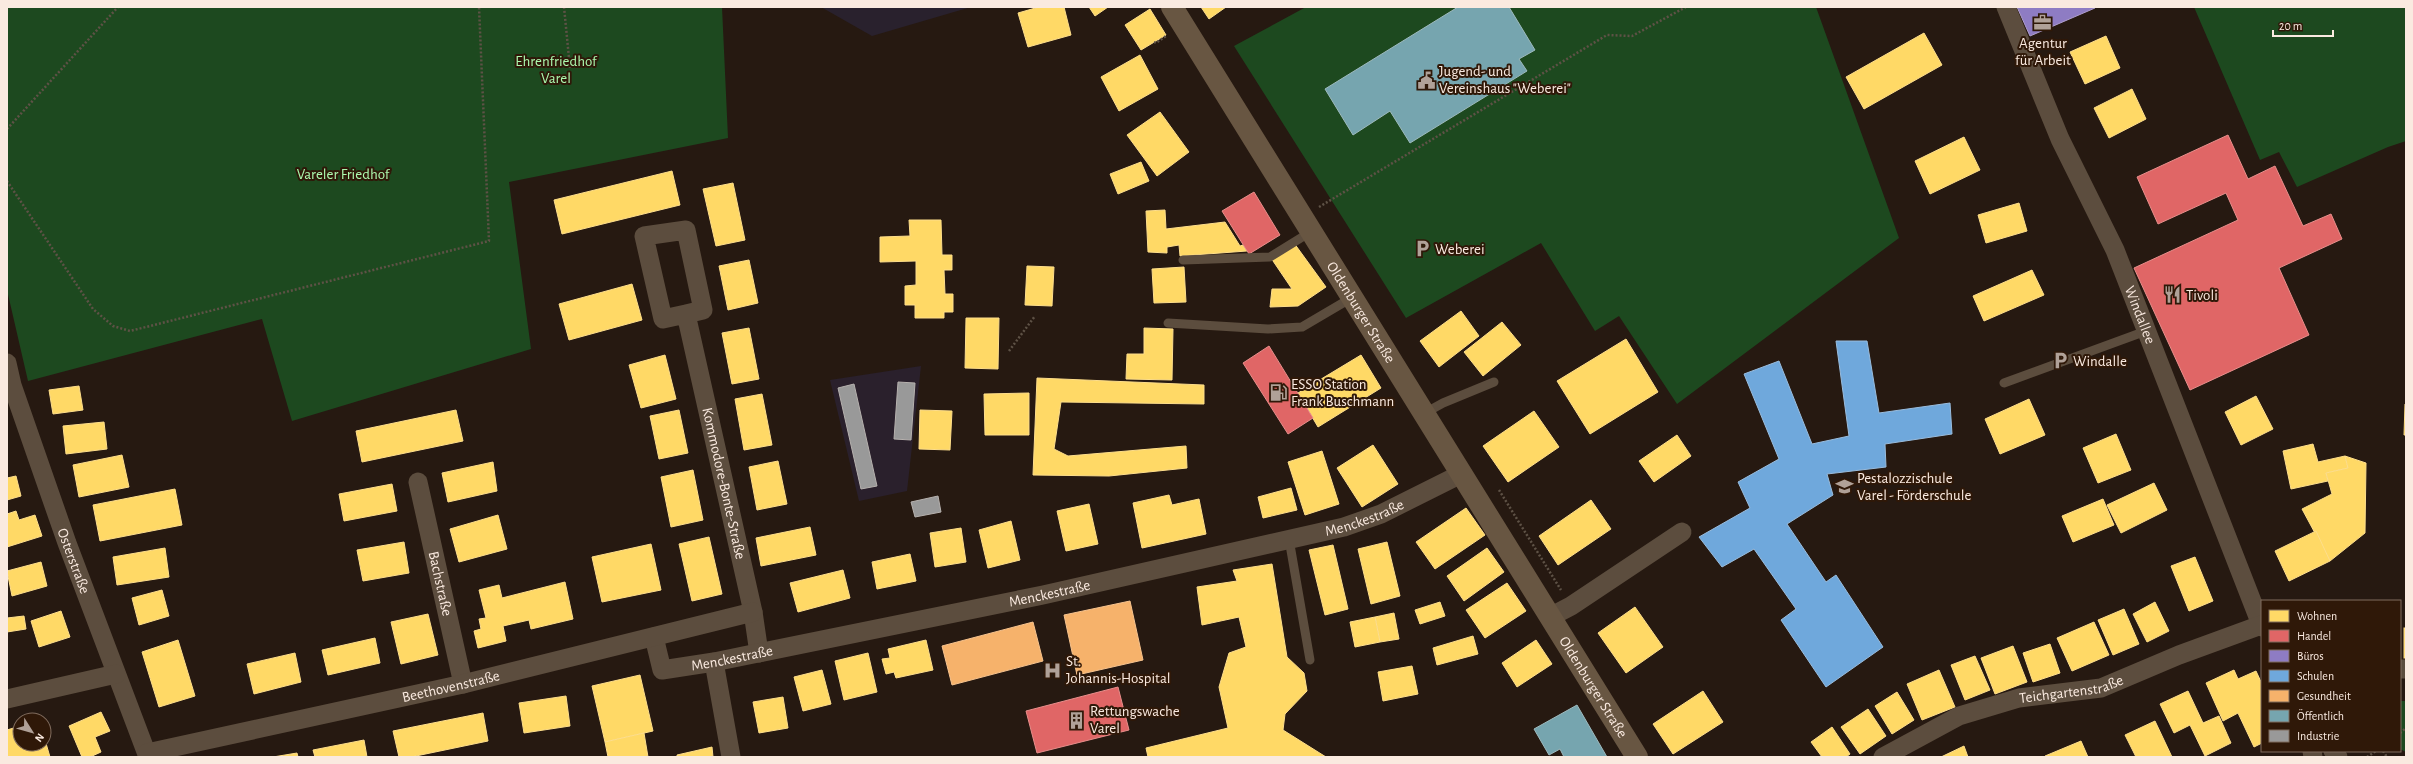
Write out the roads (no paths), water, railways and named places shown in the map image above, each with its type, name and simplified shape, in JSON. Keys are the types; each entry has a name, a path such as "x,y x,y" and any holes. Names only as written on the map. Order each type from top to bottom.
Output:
{"main road":[{"name":"Oldenburger Straße","path":"1172,7 1637,757"}],"street":[{"name":"Windallee","path":"2006,7 2060,139 2115,250 2261,623"},
{"path":"686,230 703,310 686,314 663,319 644,236 686,230"},
{"name":"Kommodore-Bonte-Straße","path":"686,314 753,612 760,653"},
{"name":"Osterstraße","path":"7,363 12,385 67,544 147,755"},
{"name":"Menckestraße","path":"654,636 662,670 760,653 1043,594 1344,527 1381,514 1461,474"},
{"name":"Bachstraße","path":"418,482 463,684"},
{"path":"1550,617 1571,606 1682,532"},
{"name":"Beethovenstraße","path":"147,755 463,684 753,612"},
{"name":"Teichgartenstraße","path":"1883,757 1959,716 2019,698 2101,688 2179,655 2261,626"},
{"path":"714,662 731,757"},
{"path":"7,700 116,674"}],"lane":[{"path":"1183,260 1270,257 1312,231"},
{"path":"1168,323 1268,329 1302,327 1353,297"},
{"path":"2004,383 2146,331"},
{"path":"1423,414 1443,403 1494,382"},
{"path":"1289,539 1310,660"}],"place":[{"name":"Agentur für Arbeit","path":"2043,22"},
{"name":"Jugend- und Vereinshaus \"Weberei\"","path":"1426,80"},
{"name":"Weberei","path":"1422,249"},
{"name":"Tivoli","path":"2173,295"},
{"name":"Windalle","path":"2060,361"},
{"name":"ESSO Station Frank Buschmann","path":"1278,393"},
{"name":"Pestalozzischule Varel - Förderschule","path":"1844,487"},
{"name":"St. Johannis-Hospital","path":"1053,670"},
{"name":"Rettungswache Varel","path":"1077,720"}],"park label":[{"name":"Ehrenfriedhof Varel","path":"556,70"},
{"name":"Vareler Friedhof","path":"343,174"}]}
